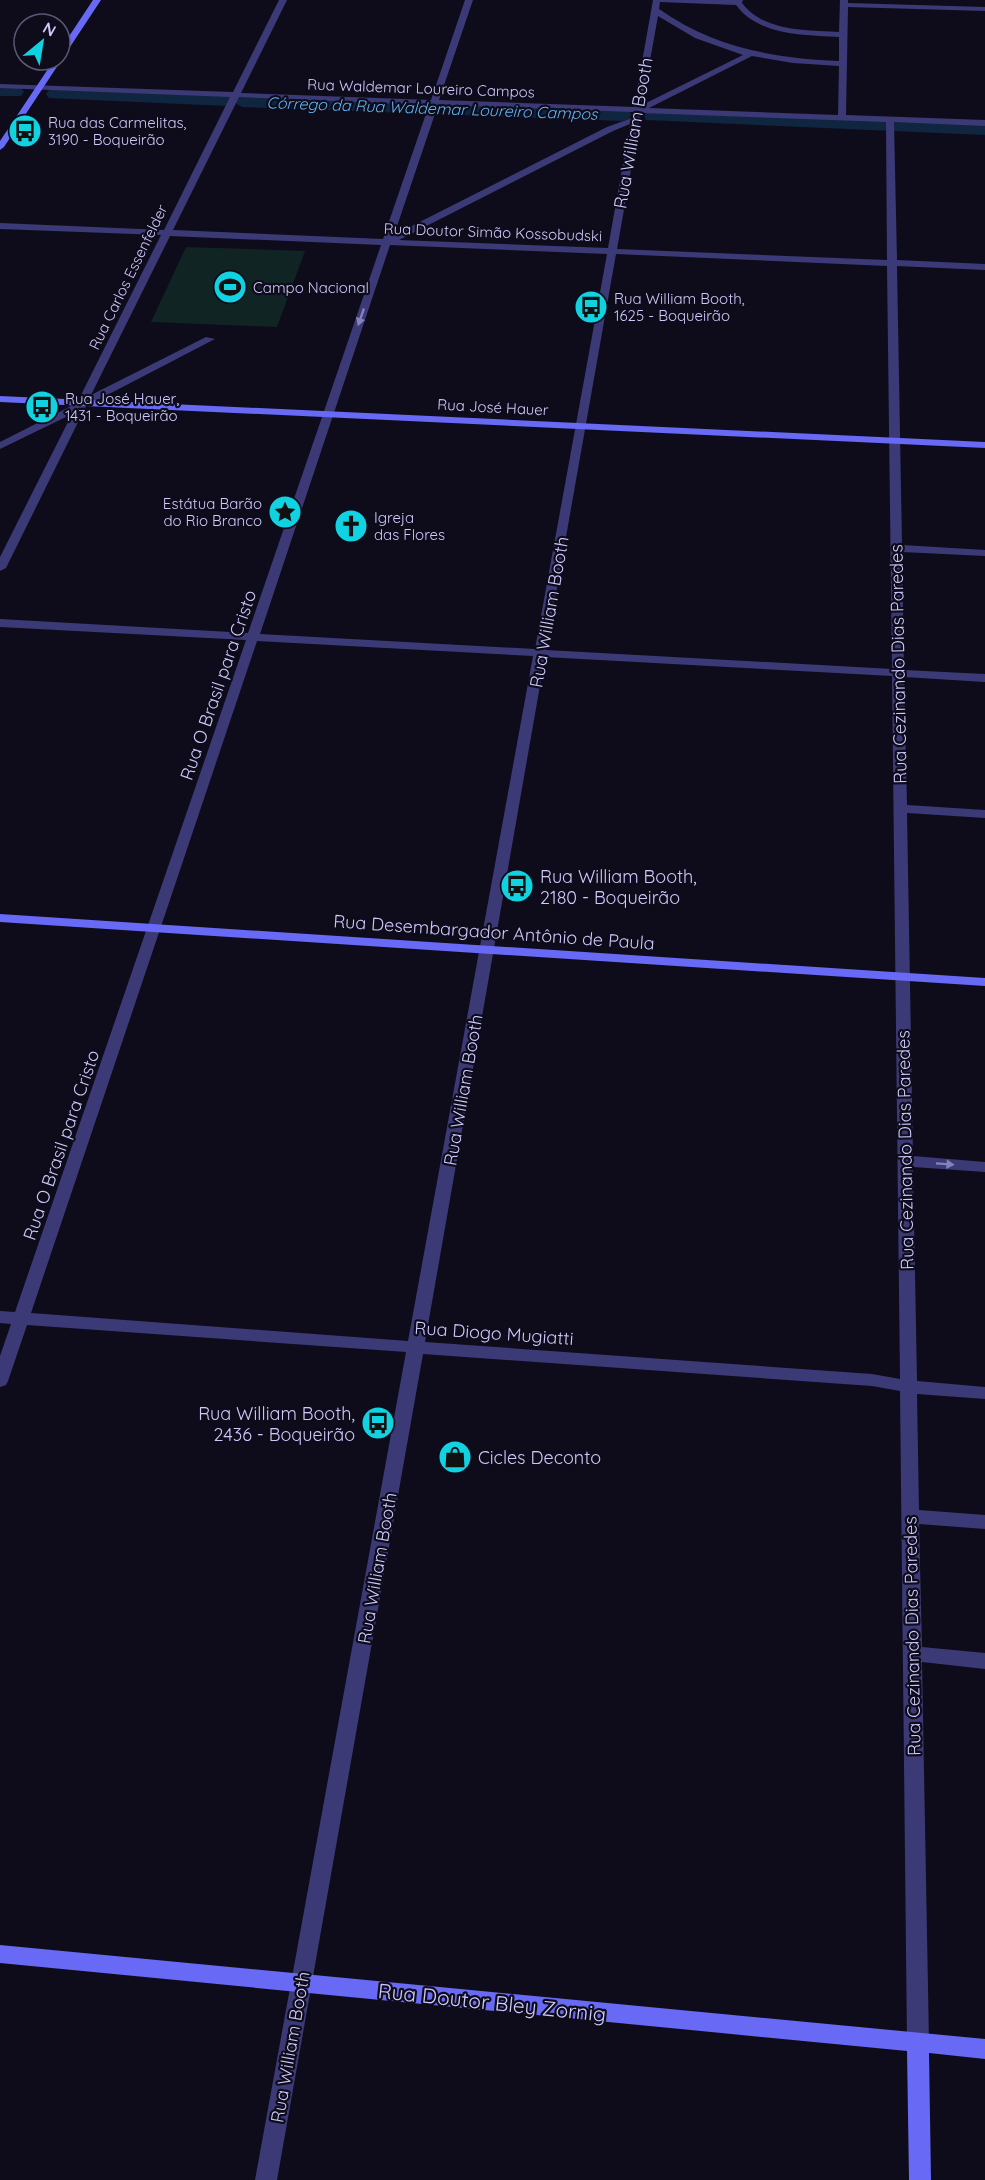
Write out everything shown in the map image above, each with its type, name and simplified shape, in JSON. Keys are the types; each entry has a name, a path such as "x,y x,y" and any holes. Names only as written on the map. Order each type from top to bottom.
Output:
{"main road":[{"path":"72,39 98,0"},
{"path":"0,147 50,72"},
{"name":"Rua José Hauer","path":"0,399 985,446"},
{"name":"Rua Desembargador Antônio de Paula","path":"0,918 985,982"},
{"name":"Rua Doutor Bley Zornig","path":"0,1954 985,2049"},
{"name":"Rua Cezinando Dias Paredes","path":"918,2043 921,2180"}],"street":[{"name":"Rua Carlos Essenfelder","path":"0,567 283,0"},
{"name":"Rua O Brasil para Cristo","path":"0,1381 469,0"},
{"path":"656,4 739,2 745,14 763,23 790,30 843,35"},
{"path":"842,118 844,2 985,9"},
{"path":"656,4 670,22 703,39 751,54 797,61 843,64"},
{"name":"Rua William Booth","path":"266,2180 656,4"},
{"path":"387,242 610,129 751,54"},
{"name":"Rua Waldemar Loureiro Campos","path":"0,86 637,115 842,118 890,124 985,123"},
{"name":"Rua Cezinando Dias Paredes","path":"890,124 918,2043"},
{"name":"Rua Doutor Simão Kossobudski","path":"0,226 985,267"},
{"path":"0,446 210,339"},
{"path":"897,548 985,553"},
{"path":"0,623 985,678"},
{"path":"901,809 985,814"},
{"path":"906,1161 985,1167"},
{"name":"Rua Diogo Mugiatti","path":"0,1317 872,1380 985,1393"},
{"path":"911,1516 985,1522"},
{"path":"913,1654 985,1660"}],"green space":[{"name":"Campo Nacional","path":"186,247 305,251 277,327 151,322"}],"waterway":[{"name":"Córrego da Rua Waldemar Loureiro Campos","path":"0,91 15,92"},
{"name":"Córrego da Rua Waldemar Loureiro Campos","path":"55,94 226,100"},
{"name":"Córrego da Rua Waldemar Loureiro Campos","path":"242,101 622,115"},
{"name":"Córrego da Rua Waldemar Loureiro Campos","path":"653,116 985,129"}],"place":[{"name":"Rua das Carmelitas, 3190 - Boqueirão","path":"25,131"},
{"name":"Campo Nacional","path":"230,287"},
{"name":"Rua William Booth, 1625 - Boqueirão","path":"591,307"},
{"name":"Rua José Hauer, 1431 - Boqueirão","path":"42,407"},
{"name":"Estátua Barão do Rio Branco","path":"285,512"},
{"name":"Igreja das Flores","path":"351,526"},
{"name":"Rua William Booth, 2180 - Boqueirão","path":"517,886"},
{"name":"Rua William Booth, 2436 - Boqueirão","path":"378,1423"},
{"name":"Cicles Deconto","path":"455,1457"}]}
